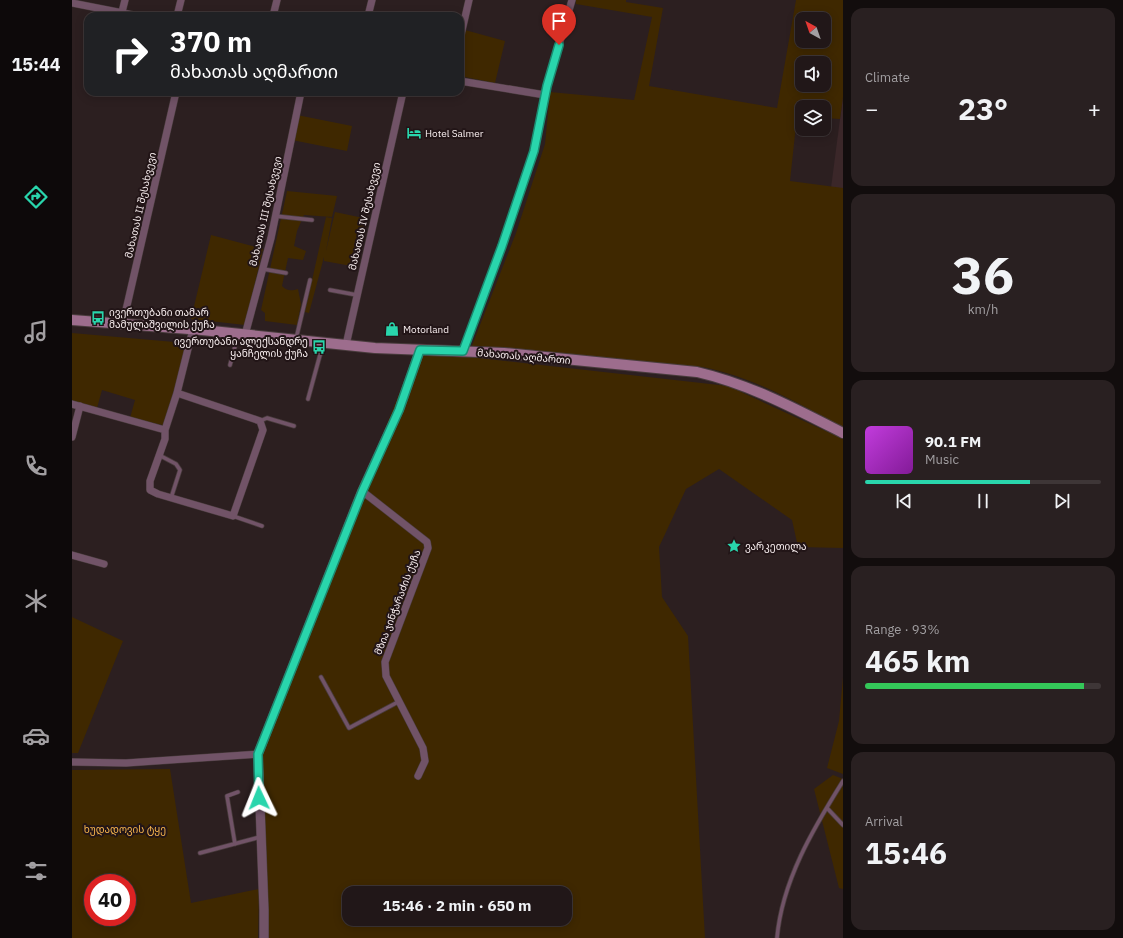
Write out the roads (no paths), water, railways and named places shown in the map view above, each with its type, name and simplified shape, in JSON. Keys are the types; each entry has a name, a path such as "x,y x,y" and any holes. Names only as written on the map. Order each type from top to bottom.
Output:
{"main road":[{"name":"მახათას აღმართი","path":"72,320 194,329 346,345 420,350 504,353 697,372 724,378 750,388 787,404 843,434"}],"street":[{"path":"72,3 122,12 125,0"},
{"path":"178,12 181,0"},
{"path":"274,12 277,0"},
{"path":"369,12 372,0"},
{"path":"464,22 469,0"},
{"path":"463,351 502,246 534,151 545,95 572,0"},
{"path":"464,82 545,95"},
{"name":"მახათას II შესახვევი","path":"123,323 175,96"},
{"name":"მახათას III შესახვევი","path":"242,334 262,269 300,96"},
{"name":"მახათას IV შესახვევი","path":"346,345 403,96"},
{"path":"177,393 260,421 263,430 233,516 153,493 150,490 150,481 165,439 165,430 177,393 194,329"},
{"path":"264,938 258,754 362,492 399,410 420,350"},
{"path":"72,404 165,430"},
{"path":"72,437 80,406"},
{"name":"მზია ჯინჭარაძის ქუჩა","path":"362,492 427,542 428,548 385,662 386,676 398,702 423,748 425,761 418,776"},
{"path":"72,555 104,564"},
{"path":"72,762 126,763 258,754"}],"lane":[{"path":"274,218 312,220"},
{"path":"262,269 286,273"},
{"path":"296,340 310,280"},
{"path":"330,290 357,295"},
{"path":"230,365 242,334"},
{"path":"308,399 323,343"},
{"path":"260,421 267,418 294,426"},
{"path":"159,455 176,464 180,470 171,498"},
{"path":"233,516 262,526"},
{"path":"321,677 349,728 398,702"},
{"path":"777,938 779,918 799,857 843,781"},
{"path":"235,844 227,796 238,792"},
{"path":"827,808 843,825"},
{"path":"200,853 261,837"}],"place":[{"name":"Hotel Salmer","path":"414,133"},
{"name":"ივერთუბანი თამარ მამულაშვილის ქუჩა","path":"98,318"},
{"name":"Motorland","path":"392,329"},
{"name":"ივერთუბანი ალექსანდრე ყანჩელის ქუჩა","path":"319,347"},
{"name":"ვარკეთილა","path":"734,546"}],"park label":[{"name":"ხუდადოვის ტყე","path":"125,829"}]}
